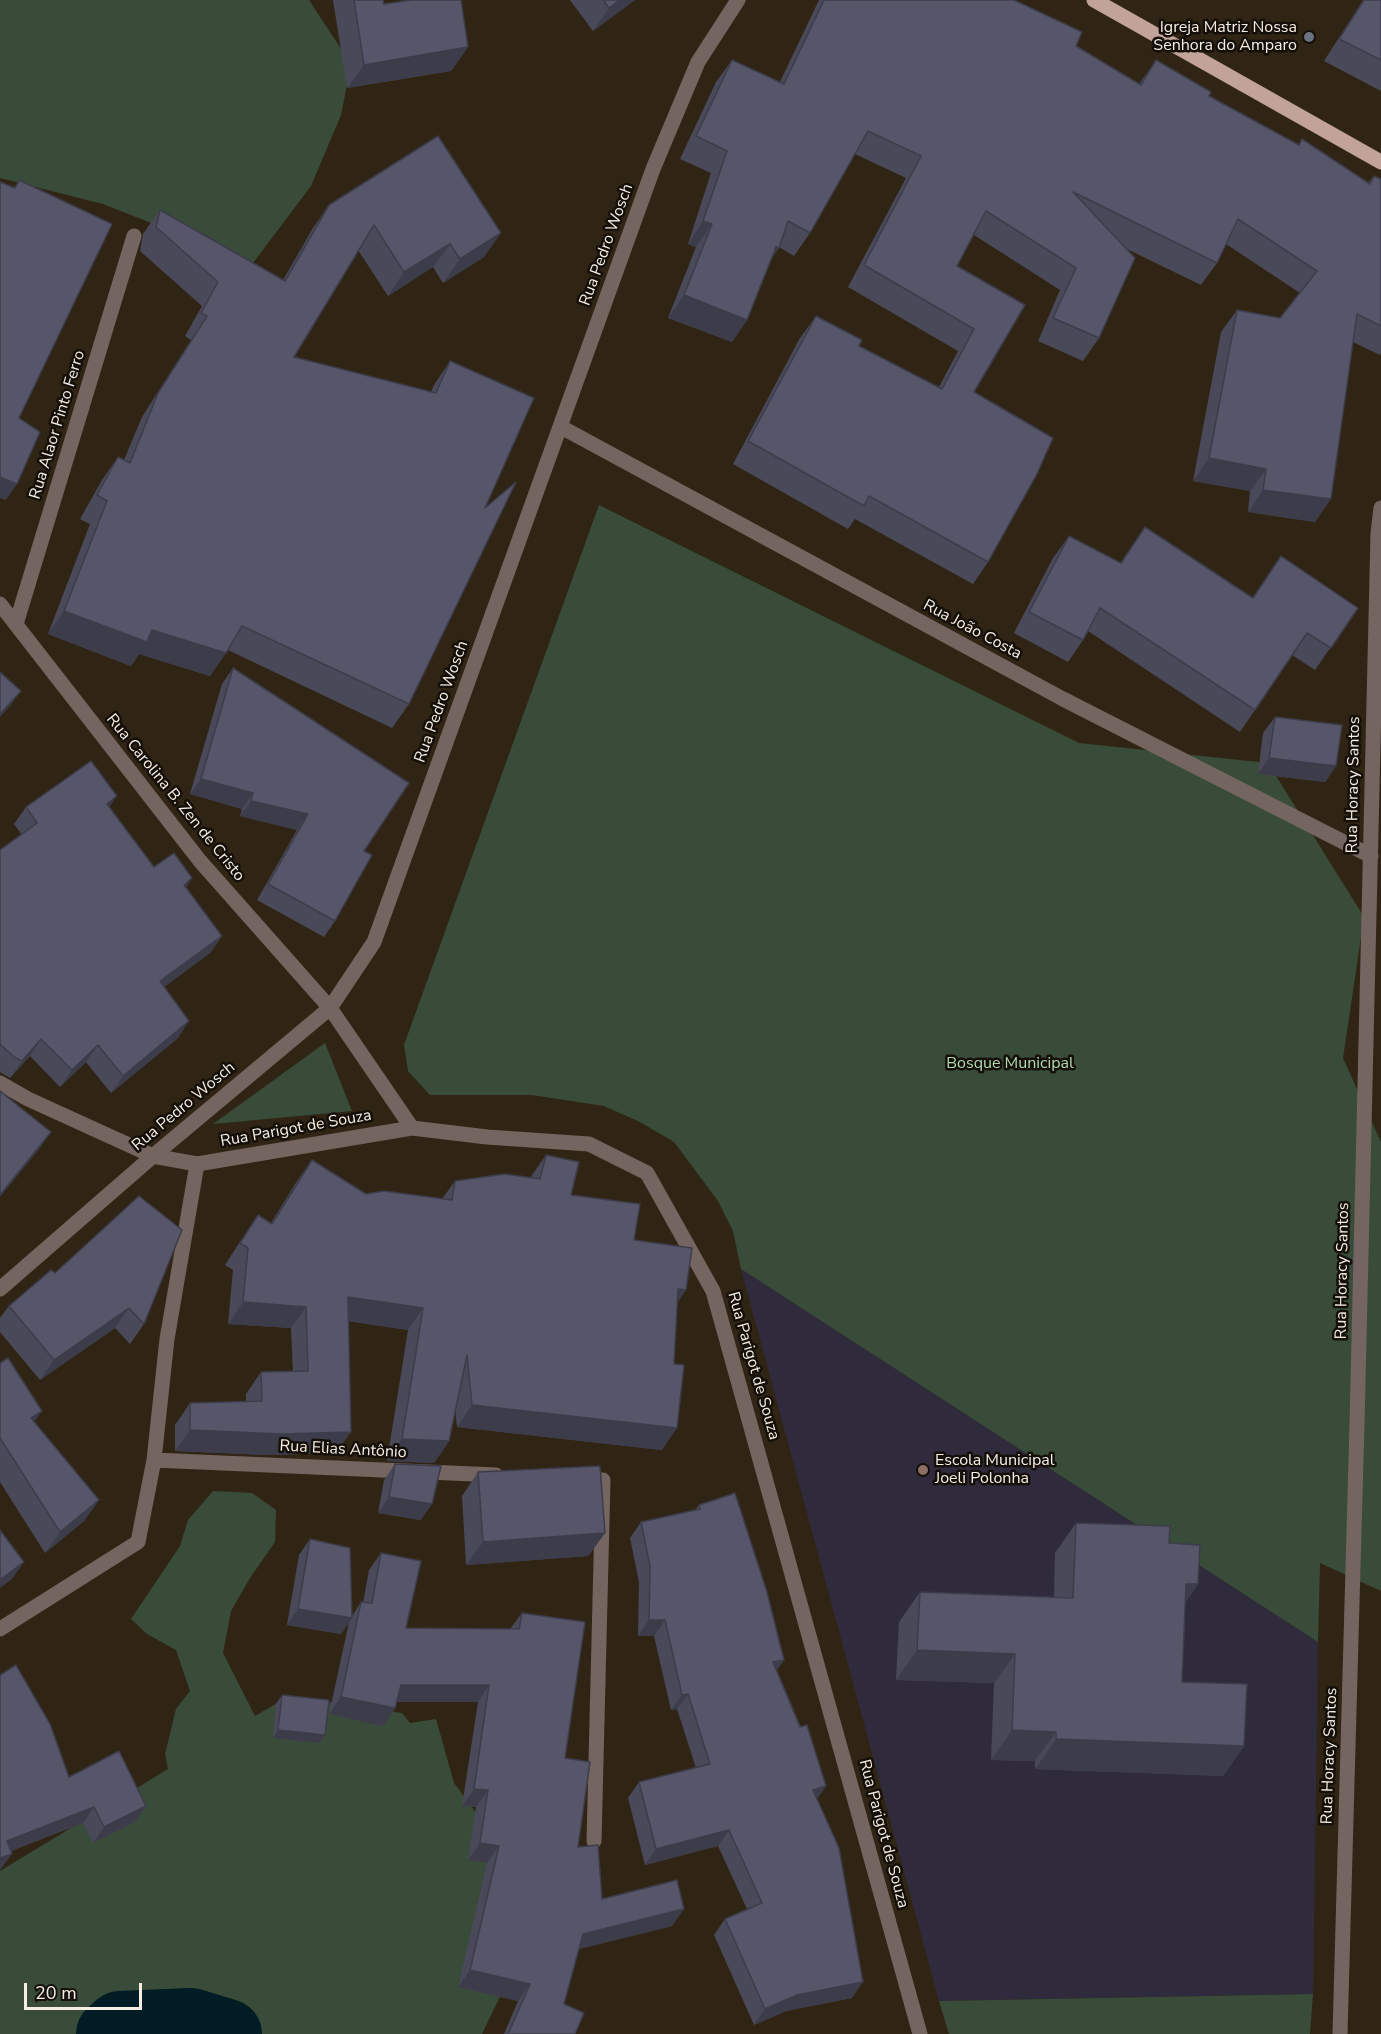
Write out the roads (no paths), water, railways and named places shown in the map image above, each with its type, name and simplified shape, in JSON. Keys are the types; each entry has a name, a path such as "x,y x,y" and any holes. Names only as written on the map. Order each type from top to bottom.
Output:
{"main road":[{"path":"1094,0 1381,162"}],"street":[{"name":"Rua Pedro Wosch","path":"0,1289 153,1156 330,1008 374,942 653,169 698,62 738,0"},
{"name":"Rua Alaor Pinto Ferro","path":"16,624 134,236"},
{"name":"Rua João Costa","path":"561,427 1064,699 1371,856"},
{"name":"Rua Horacy Santos","path":"1340,2034 1378,533 1381,508"},
{"name":"Rua Carolina B. Zen de Cristo","path":"0,604 200,861 330,1008 412,1128"},
{"name":"Rua Parigot de Souza","path":"0,1083 28,1099 153,1156 197,1164 412,1128 487,1137 589,1144 647,1173 713,1291 920,2034"},
{"path":"0,1629 138,1542 154,1460 167,1339 197,1164"},
{"name":"Rua Elias Antônio","path":"154,1460 508,1476"},
{"path":"567,1479 603,1480 594,1841"}],"waterway":[{"path":"111,2034 120,2026 191,2023 227,2034"}],"place":[{"name":"Igreja Matriz Nossa Senhora do Amparo","path":"1309,37"},
{"name":"Escola Municipal Joeli Polonha","path":"923,1470"}],"park label":[{"name":"Bosque Municipal","path":"1010,1064"}]}
